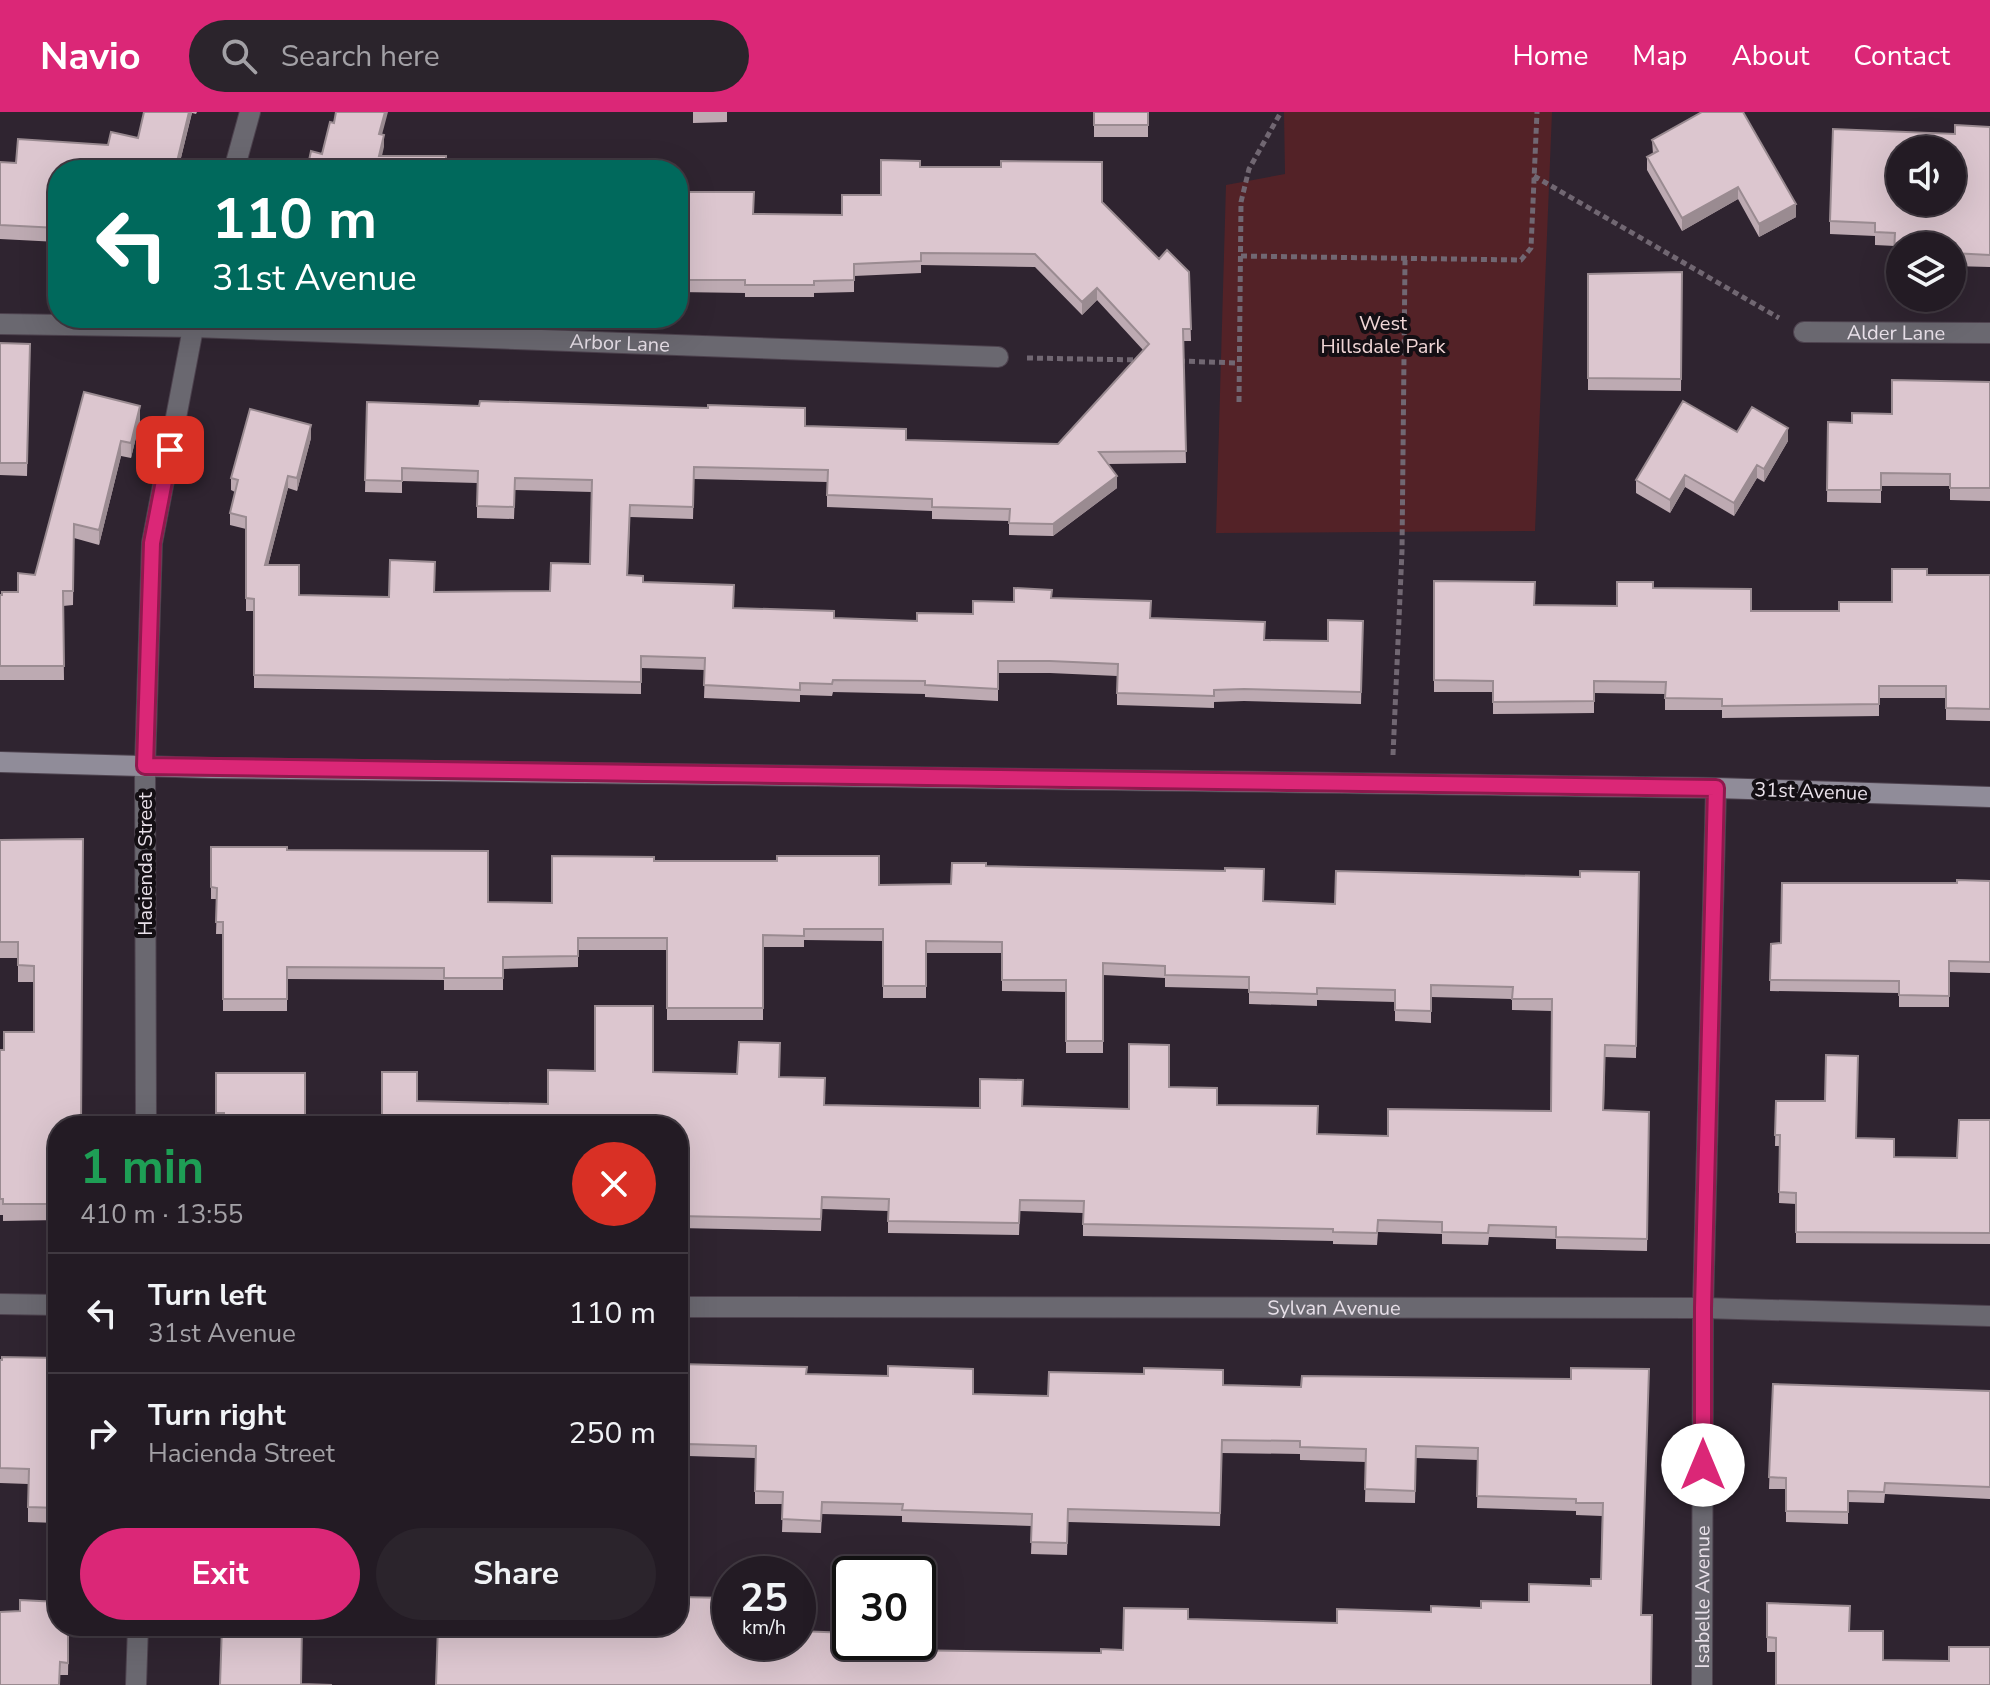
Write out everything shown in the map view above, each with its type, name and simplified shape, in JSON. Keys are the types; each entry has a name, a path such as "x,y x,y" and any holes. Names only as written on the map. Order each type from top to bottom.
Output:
{"street":[{"path":"237,160 250,112"},
{"name":"Arbor Lane","path":"0,324 48,324"},
{"name":"Hacienda Street","path":"146,1116 145,766 152,543 193,328"},
{"name":"Arbor Lane","path":"312,328 998,357"},
{"name":"Alder Lane","path":"1804,332 1990,333"},
{"name":"31st Avenue","path":"0,762 1716,788 1990,797"},
{"name":"Isabelle Avenue","path":"1702,1685 1703,1308 1716,788"},
{"path":"0,1304 48,1305"},
{"name":"Sylvan Avenue","path":"688,1307 1703,1308 1990,1316"},
{"path":"136,1685 138,1636"}],"path":[{"path":"1239,402 1241,202 1249,169 1281,112"},
{"path":"1241,256 1521,260 1531,248 1537,112"},
{"path":"1534,176 1804,332"},
{"path":"1392,784 1402,551 1405,260"},
{"path":"998,357 1148,361"},
{"path":"1178,361 1238,363"}],"green space":[{"name":"West Hillsdale Park","path":"1284,112 1552,112 1535,531 1216,533 1226,185 1285,174"}],"building":[{"path":"144,112 189,112 177,160 48,160 48,227 0,225 0,162 16,163 18,139 108,145 111,132 138,138"},
{"path":"336,112 385,112 379,134 384,135 379,156 446,156 446,160 309,160 311,151 322,154 330,122 334,123"},
{"path":"1094,112 1148,112 1148,125 1094,125"},
{"path":"1702,112 1743,112 1796,204 1759,224 1738,187 1682,218 1647,157 1658,151 1652,140"},
{"path":"1955,125 1990,127 1990,255 1966,254 1966,232 1875,232 1875,223 1830,221 1833,129 1955,134"},
{"path":"881,160 920,161 920,167 1001,167 1001,161 1102,162 1102,202 1159,259 1167,250 1189,272 1191,329 1183,329 1186,451 1099,452 1117,476 1053,524 1009,523 1010,509 932,507 932,499 827,495 828,470 694,467 693,507 630,505 627,575 643,576 643,582 734,585 733,608 834,611 834,618 917,621 917,613 973,614 973,601 1014,602 1014,588 1052,590 1051,598 1151,601 1150,618 1265,622 1264,640 1328,641 1328,620 1363,621 1361,692 1244,689 1214,690 1214,696 1117,693 1118,664 1050,661 998,661 998,689 925,685 925,681 833,680 832,684 800,683 800,690 704,685 705,658 641,656 641,682 254,675 254,599 246,598 246,517 230,513 238,480 231,478 250,409 311,425 297,478 288,476 265,565 299,565 299,595 389,597 390,560 435,562 434,592 550,591 551,563 590,564 592,480 515,478 514,507 477,506 478,471 402,468 402,481 365,480 367,402 479,406 480,401 805,408 805,426 906,429 906,440 1058,444 1149,344 1097,288 1082,302 1035,254 921,253 921,261 854,264 854,280 814,281 814,285 745,285 745,280 688,280 688,192 754,192 753,214 842,215 842,195 881,195"},
{"path":"1682,272 1681,379 1588,378 1588,274"},
{"path":"0,343 30,344 27,463 0,463"},
{"path":"1892,380 1990,382 1990,488 1950,488 1950,474 1881,473 1881,490 1827,490 1828,422 1852,423 1852,413 1892,414"},
{"path":"84,392 140,406 131,443 121,441 99,530 74,524 73,591 63,591 64,666 0,666 0,595 2,592 18,592 18,573 35,575"},
{"path":"1683,401 1737,432 1752,407 1788,428 1764,469 1757,465 1734,503 1685,475 1670,500 1636,480"},
{"path":"1892,569 1927,569 1927,575 1990,575 1990,709 1946,708 1946,686 1879,686 1879,704 1722,706 1722,699 1665,698 1666,682 1594,681 1594,701 1493,702 1493,681 1434,680 1434,581 1535,582 1534,605 1617,606 1617,582 1653,582 1653,588 1751,589 1751,611 1839,611 1839,602 1892,602"},
{"path":"83,839 81,1116 48,1116 48,1204 3,1204 3,1199 0,1199 0,1050 4,1050 4,1032 34,1032 34,966 18,965 18,942 0,942 0,840"},
{"path":"211,847 488,851 488,902 552,903 552,856 654,857 654,861 777,861 777,856 879,856 879,885 951,884 952,863 1225,871 1225,868 1264,869 1263,901 1335,904 1336,871 1580,877 1580,871 1639,872 1636,1046 1605,1045 1603,1110 1649,1112 1647,1239 1556,1237 1556,1227 1489,1225 1488,1233 1442,1232 1442,1222 1378,1220 1377,1233 1333,1232 1333,1229 1083,1224 1084,1201 1020,1200 1019,1223 888,1221 889,1199 822,1197 821,1219 688,1216 688,1116 382,1116 382,1072 417,1072 417,1101 548,1104 548,1070 595,1071 595,1006 653,1006 653,1072 737,1074 739,1042 780,1043 779,1077 825,1078 824,1105 980,1108 980,1079 1023,1080 1022,1106 1129,1109 1129,1044 1169,1045 1169,1087 1217,1088 1217,1105 1318,1106 1317,1134 1388,1136 1388,1109 1551,1111 1552,999 1512,999 1513,987 1431,985 1431,1011 1395,1010 1395,990 1317,988 1317,994 1249,992 1249,977 1165,975 1165,966 1103,963 1103,1041 1066,1041 1066,980 1002,980 1002,942 926,941 926,986 883,986 883,929 804,929 804,936 763,935 763,1008 667,1008 667,938 578,938 578,956 503,957 503,978 444,978 444,968 287,967 287,999 223,999 223,922 216,922 217,888 211,887"},
{"path":"1957,880 1990,881 1990,962 1949,961 1949,996 1899,995 1899,981 1770,980 1771,944 1781,943 1782,883 1957,883"},
{"path":"1826,1055 1858,1056 1856,1138 1894,1139 1894,1157 1957,1158 1959,1120 1990,1120 1990,1233 1796,1232 1796,1193 1779,1192 1780,1135 1775,1135 1776,1101 1825,1101"},
{"path":"216,1073 305,1073 305,1116 224,1116 224,1113 216,1113"},
{"path":"2,1357 48,1358 48,1508 28,1507 29,1469 0,1468"},
{"path":"688,1364 807,1367 806,1374 888,1376 888,1366 973,1369 973,1394 1048,1396 1049,1372 1144,1374 1144,1368 1223,1370 1223,1385 1301,1387 1302,1376 1571,1379 1571,1368 1649,1369 1641,1615 1652,1615 1651,1685 436,1685 438,1636 688,1636 688,1597 712,1598 712,1660 816,1660 816,1632 832,1632 832,1660 936,1660 936,1651 1101,1653 1101,1649 1123,1650 1124,1608 1188,1609 1188,1619 1337,1623 1337,1609 1431,1612 1431,1606 1481,1608 1481,1601 1529,1602 1529,1584 1591,1586 1591,1579 1601,1579 1603,1503 1576,1503 1576,1499 1477,1496 1478,1448 1416,1446 1415,1491 1365,1489 1366,1449 1300,1447 1300,1441 1222,1440 1220,1513 1068,1509 1067,1543 1031,1542 1032,1514 902,1510 903,1504 822,1502 821,1521 782,1519 783,1492 755,1491 756,1446 688,1444"},
{"path":"1773,1384 1990,1391 1990,1487 1885,1483 1884,1492 1848,1491 1848,1512 1786,1511 1786,1478 1769,1477"},
{"path":"20,1600 48,1601 48,1636 68,1636 68,1663 60,1662 59,1685 0,1685 0,1612 20,1611"},
{"path":"1767,1603 1850,1606 1849,1631 1883,1631 1883,1660 1949,1661 1949,1647 1990,1647 1990,1685 1776,1685 1776,1638 1767,1637"},
{"path":"222,1636 302,1636 301,1684 332,1685 220,1685"}],"route":[{"path":"170,450 152,543 145,766 1716,788 1703,1308 1703,1465"}]}
